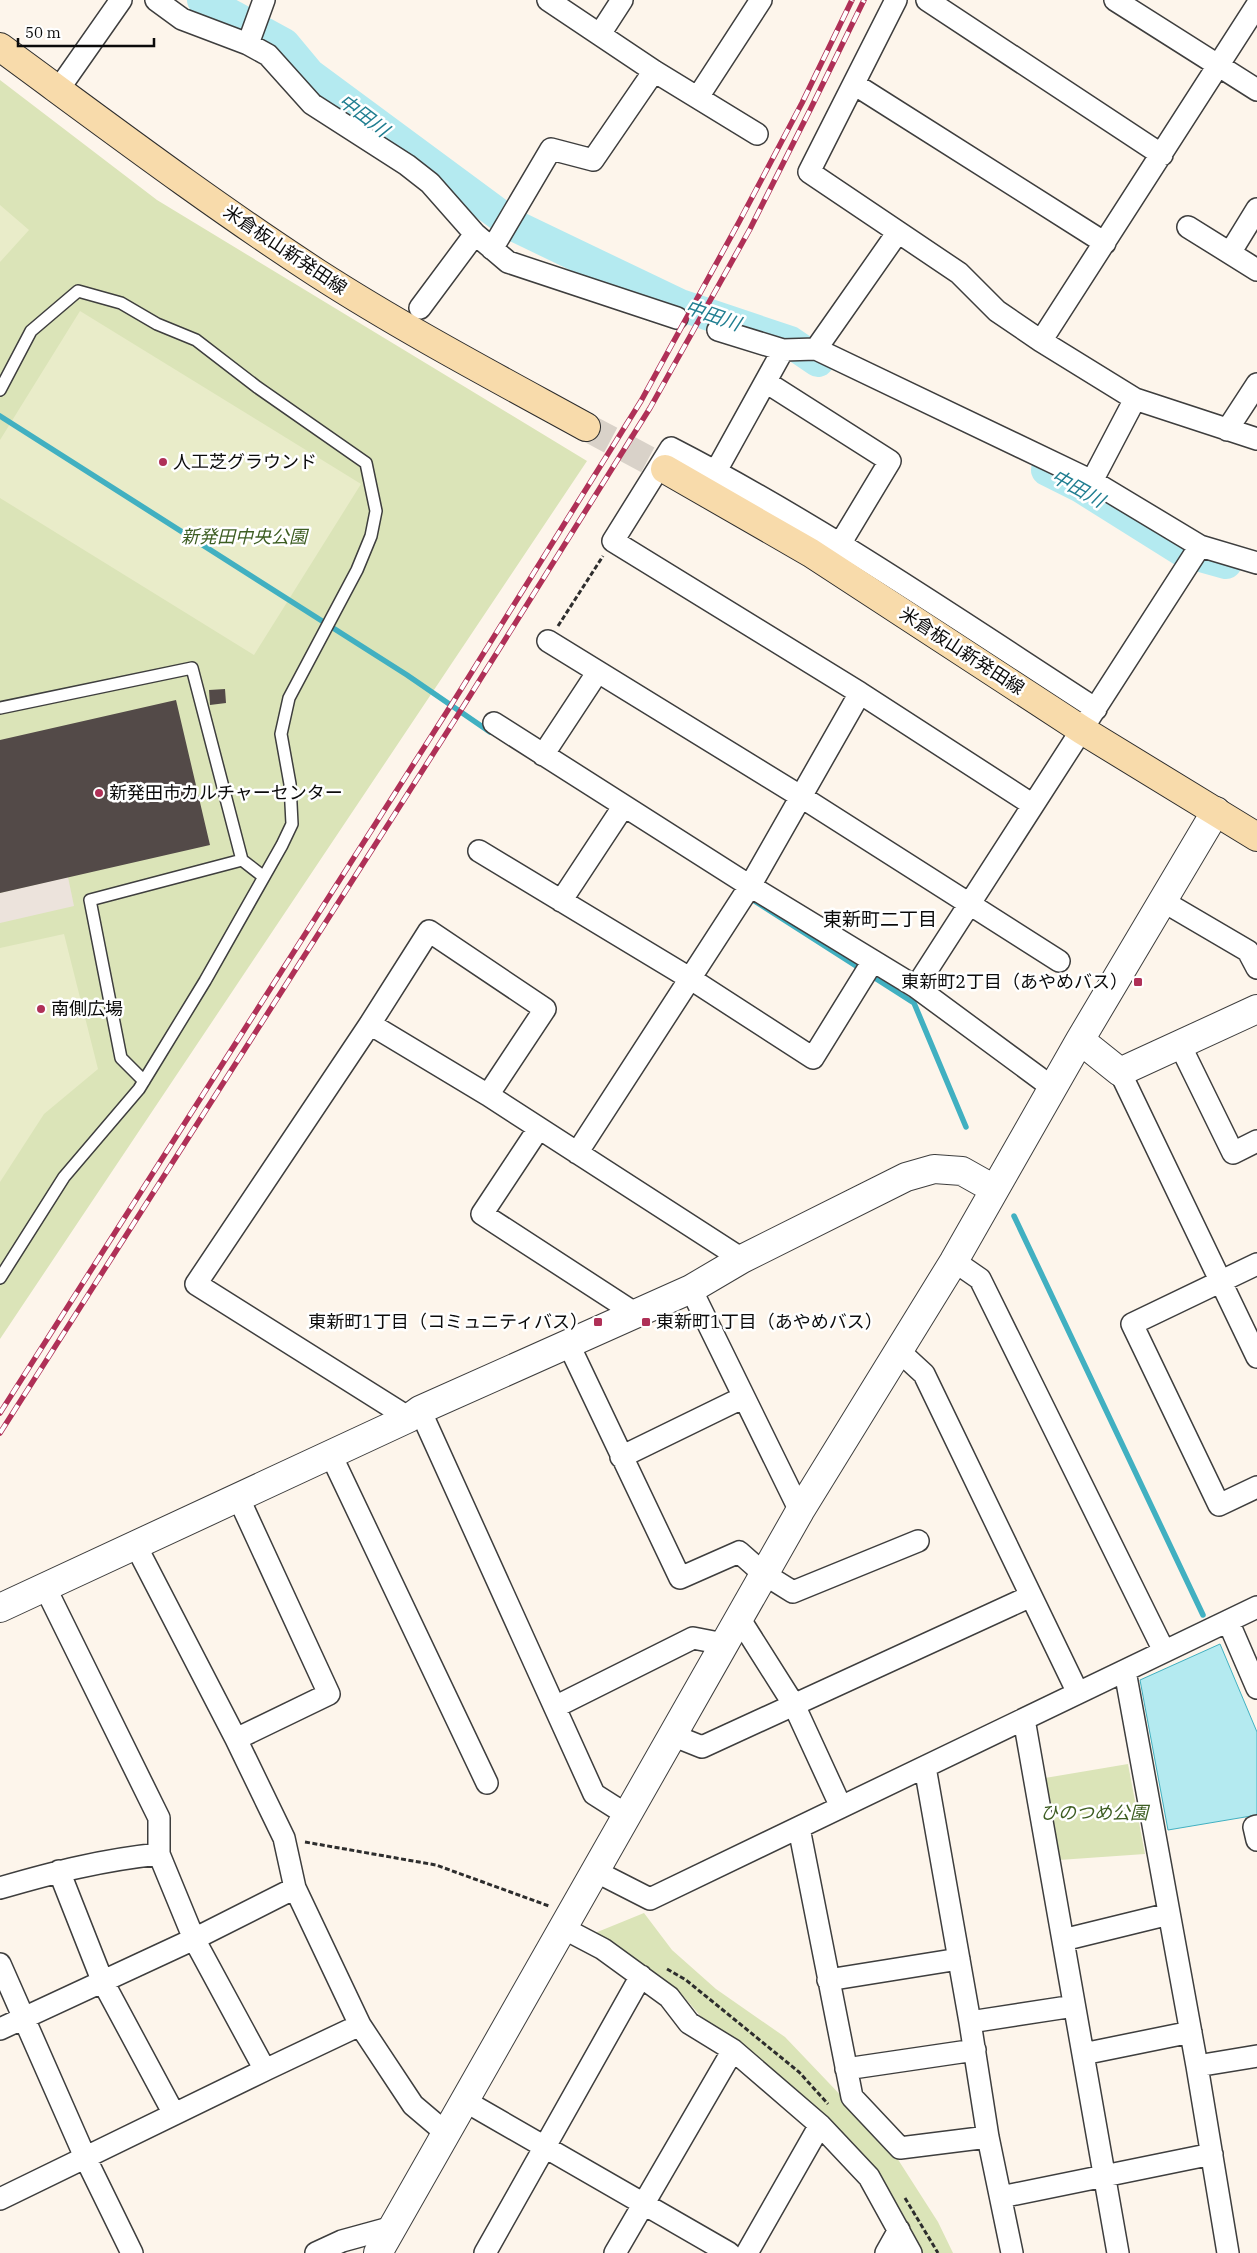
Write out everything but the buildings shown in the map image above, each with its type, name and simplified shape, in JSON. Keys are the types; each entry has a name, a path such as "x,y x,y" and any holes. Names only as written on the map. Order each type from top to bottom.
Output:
{"main road":[{"name":"米倉板山新発田線","path":"0,47 233,216 318,273 444,348 586,427"},
{"name":"米倉板山新発田線","path":"665,470 811,553 1089,719 1216,811 1257,837"}],"street":[{"path":"58,90 122,0"},
{"path":"156,0 182,19 248,44 268,55 312,104 407,165 430,183 475,234 508,262 677,318"},
{"path":"248,44 264,0"},
{"path":"548,0 654,70 757,134"},
{"path":"600,34 622,0"},
{"path":"698,97 761,0"},
{"path":"896,0 809,172 959,273 998,311 1041,341 1135,399 1257,439"},
{"path":"927,0 1162,155"},
{"path":"1115,0 1257,90"},
{"path":"1041,341 1257,5"},
{"path":"492,249 550,149 593,160 654,70"},
{"path":"854,84 1105,243"},
{"path":"1230,253 1257,209"},
{"path":"1188,227 1257,270"},
{"path":"816,349 898,232"},
{"path":"420,308 475,234"},
{"path":"718,330 783,350 816,349 1092,481 1200,546 1257,563"},
{"path":"716,471 783,350"},
{"path":"766,382 890,461 840,544"},
{"path":"1228,430 1257,384"},
{"path":"1092,481 1135,399"},
{"path":"1033,805 860,693 613,541 671,448 716,471 840,544 1089,719"},
{"path":"916,987 1200,546"},
{"path":"548,642 800,796 1059,961"},
{"path":"543,755 596,673"},
{"path":"577,1154 750,886 860,693"},
{"path":"494,723 750,886 916,987 1054,1088"},
{"path":"561,901 624,807"},
{"path":"378,2253 800,1511 954,1261 1080,1040 1216,811"},
{"path":"479,851 691,979 813,1058 874,961"},
{"path":"1162,900 1248,951 1257,968"},
{"path":"488,1095 545,1008 429,931 370,1024 196,1284 414,1414 555,1707 594,1794 627,1815"},
{"path":"1120,1072 1257,1009"},
{"path":"370,1024 488,1095 742,1259"},
{"path":"1080,1040 1120,1072 1257,1357"},
{"path":"1180,1045 1232,1153 1257,1141"},
{"path":"539,1128 482,1214 636,1314"},
{"path":"0,1608 239,1499 414,1414 691,1289 742,1259 906,1177 934,1169 962,1171 994,1189"},
{"path":"954,1261 980,1279 1164,1651"},
{"path":"1257,1264 1132,1324 1219,1505 1257,1487"},
{"path":"691,1289 800,1511"},
{"path":"568,1343 680,1578 739,1552 764,1574 793,1592 918,1541"},
{"path":"899,1351 924,1374 1078,1693"},
{"path":"621,1457 744,1396"},
{"path":"331,1455 487,1783"},
{"path":"236,1739 330,1694 239,1499"},
{"path":"136,1546 236,1739 284,1838 295,1888 360,2025 413,2105 446,2133"},
{"path":"45,1587 159,1818 159,1854 194,1939 265,2070"},
{"path":"672,1735 702,1747 1031,1596"},
{"path":"595,1871 650,1900 1257,1607"},
{"path":"739,1618 794,1704 841,1807"},
{"path":"1228,1621 1257,1688"},
{"path":"555,1707 693,1638 724,1644"},
{"path":"1125,1670 1191,2032 1228,2253"},
{"path":"1024,1719 1118,2253"},
{"path":"925,1767 975,2050 988,2137 1012,2253"},
{"path":"1257,1826 1254,1827 1257,1840"},
{"path":"799,1828 852,2097 900,2148 988,2137"},
{"path":"0,1888 110,1859 159,1854"},
{"path":"59,1871 102,1980 174,2114"},
{"path":"0,2029 102,1980 194,1939 295,1888"},
{"path":"1062,1940 1169,1914"},
{"path":"562,1928 603,1949 669,1997 690,2022 732,2050 820,2125 869,2177 912,2253"},
{"path":"828,1980 959,1959"},
{"path":"0,1964 85,2157 132,2253"},
{"path":"484,2253 641,1976"},
{"path":"970,2022 1074,2006"},
{"path":"0,2199 360,2025"},
{"path":"1083,2054 1191,2032"},
{"path":"615,2253 732,2050"},
{"path":"846,2069 975,2050"},
{"path":"1197,2066 1257,2056"},
{"path":"464,2101 729,2253"},
{"path":"748,2253 820,2125"},
{"path":"1001,2197 1212,2154"},
{"path":"316,2253 342,2241 393,2227"},
{"path":"886,2253 899,2230"}],"lane":[{"path":"0,390 31,331 78,291 121,303 157,324 196,340 257,387 366,463 376,511 371,536 357,570 289,698 281,734 290,784 292,824 206,981 144,1081 64,1178 0,1278"},
{"path":"0,708 192,668 242,860 264,877"},
{"path":"144,1081 121,1058 90,900 242,860"}],"path":[{"path":"548,642 613,541"}],"green space":[{"name":"新発田中央公園","path":"0,80 157,200 587,461 0,1339"},
{"path":"0,205 29,230 0,262"},
{"name":"人工芝グラウンド","path":"80,311 361,484 254,655 0,498 0,440"},
{"name":"南側広場","path":"64,934 98,1069 44,1114 0,1182 0,948"},
{"name":"ひのつめ公園","path":"1128,1764 1145,1854 1059,1860 1045,1778"},
{"path":"644,1913 672,1950 716,1989 785,2037 890,2147 938,2222 953,2253 923,2253 854,2147 795,2088 703,2019 684,1997 647,1970 590,1935"}],"shaded area":[{"path":"68,877 74,906 0,923 0,893"}],"water":[{"path":"1220,1644 1257,1732 1257,1815 1168,1830 1140,1680"}],"waterway":[{"name":"中田川","path":"203,0 284,44 309,74 513,225 680,305 790,342 818,361"},
{"path":"0,416 407,675 490,732"},
{"name":"中田川","path":"1047,470 1081,487 1183,551 1226,563"},
{"path":"753,900 914,1003 966,1127"},
{"path":"1014,1216 1203,1615"}],"tunnel":[{"path":"586,427 665,469"}],"railway":[{"path":"0,1413 455,699 641,401 802,103 852,0"},
{"path":"0,1433 456,718 650,408 750,229 864,0"}],"place":[{"name":"人工芝グラウンド","path":"163,462"},
{"name":"新発田市カルチャーセンター","path":"99,793"},
{"name":"東新町2丁目（あやめバス）","path":"1138,982"},
{"name":"南側広場","path":"41,1009"},
{"name":"東新町1丁目（コミュニティバス）","path":"598,1322"},
{"name":"東新町1丁目（あやめバス）","path":"646,1322"}],"district":[{"name":"東新町二丁目","path":"880,919"}]}
